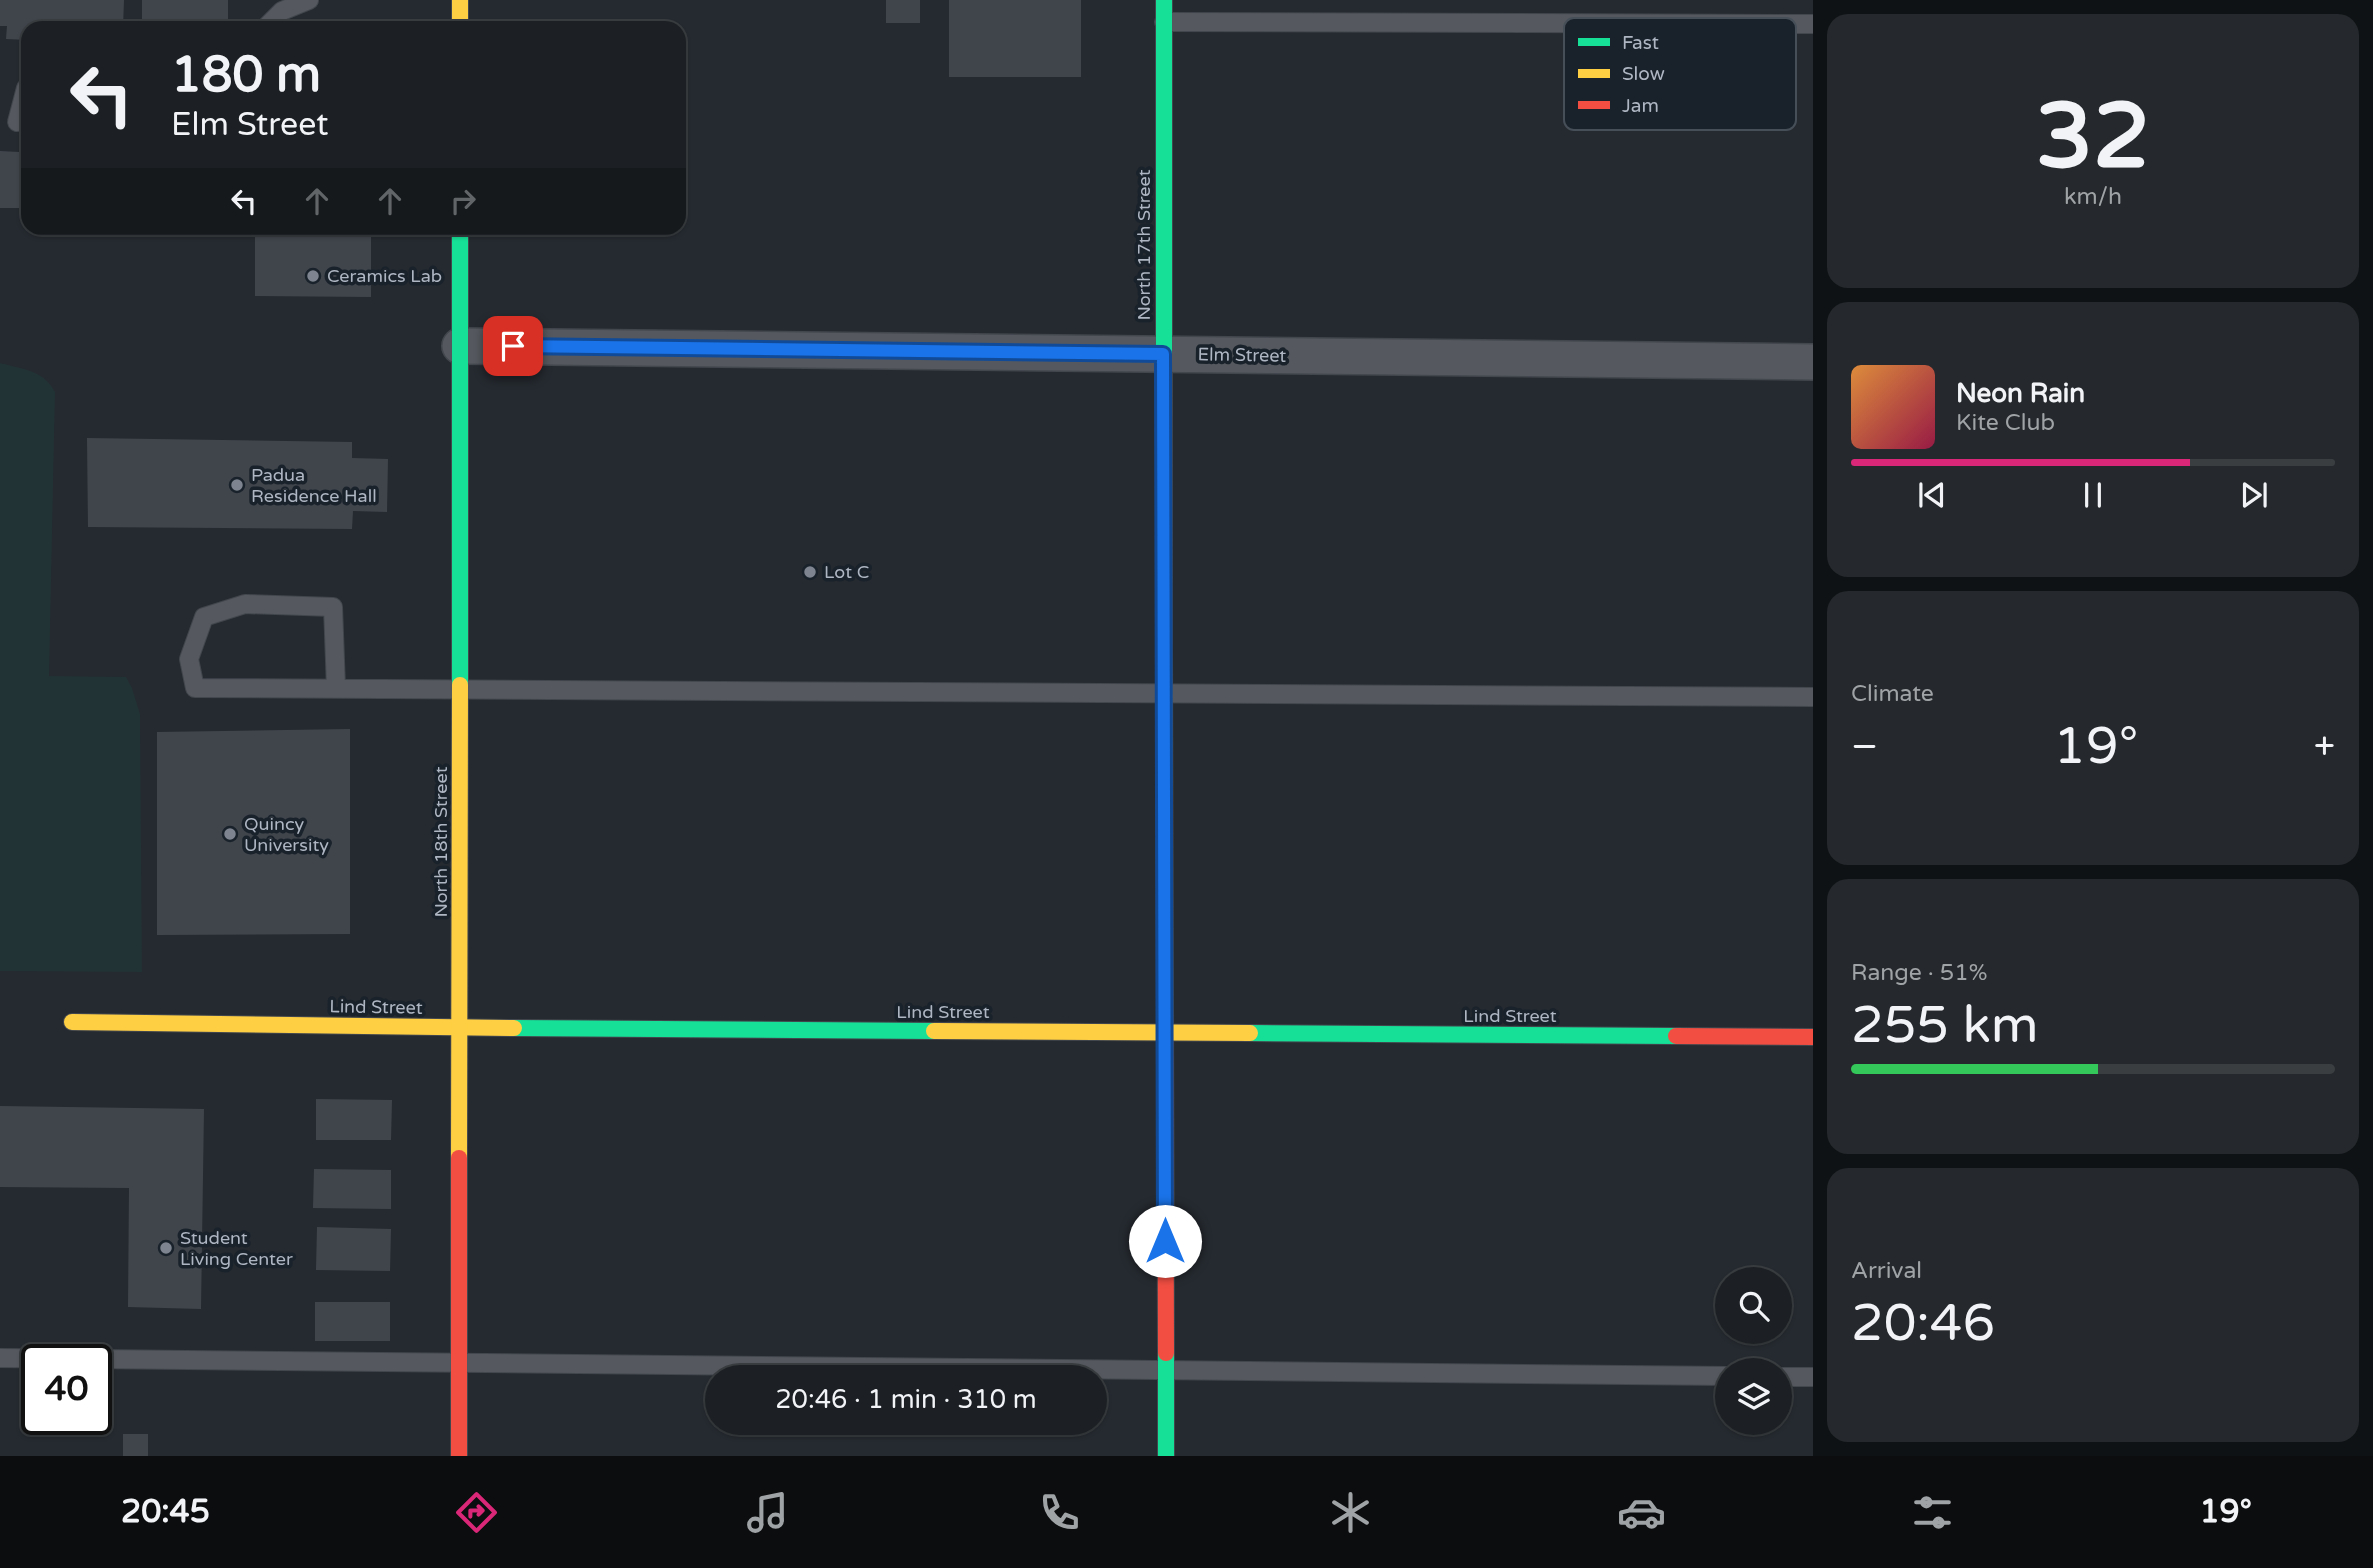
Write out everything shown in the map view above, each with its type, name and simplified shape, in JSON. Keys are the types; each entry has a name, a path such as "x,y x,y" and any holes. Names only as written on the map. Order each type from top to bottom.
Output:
{"street":[{"path":"460,0 460,21"},
{"name":"North 17th Street","path":"1164,0 1166,1456"},
{"name":"North 18th Street","path":"459,1456 460,235"},
{"name":"Elm Street","path":"460,346 1813,362"},
{"name":"Lind Street","path":"72,1022 1164,1034 1813,1037"}],"lane":[{"path":"272,21 282,11 309,0"},
{"path":"1164,22 1564,23"},
{"path":"18,122 21,109"},
{"path":"336,688 334,607 245,604 204,617 189,659 195,688 1813,697"},
{"path":"0,1358 1715,1376"},
{"path":"1792,1377 1813,1377"}],"shaded area":[{"path":"0,363 39,375 55,392 49,676 126,677 140,714 142,972 0,971"}],"building":[{"path":"0,0 124,0 123,21 21,21 21,40 6,39 7,26 0,26"},
{"path":"142,0 228,0 228,21 142,21"},
{"path":"886,0 920,0 920,23 886,23"},
{"path":"949,0 1081,0 1081,77 949,77"},
{"path":"0,151 19,152 19,208 0,208"},
{"name":"Ceramics Lab","path":"255,235 371,235 371,297 255,296"},
{"name":"Padua Residence Hall","path":"87,438 352,442 352,458 388,459 387,512 353,511 352,529 88,527"},
{"path":"350,729 350,934 157,935 157,732"},
{"path":"316,1099 392,1100 391,1140 316,1140"},
{"name":"Student Living Center","path":"0,1106 204,1109 201,1309 128,1307 129,1188 0,1187"},
{"path":"314,1169 391,1170 391,1209 313,1208"},
{"path":"317,1227 391,1229 390,1271 316,1270"},
{"path":"315,1302 390,1302 390,1341 315,1341"},
{"path":"123,1434 148,1434 148,1456 123,1456"}],"traffic: fast":[{"path":"1164,0 1164,648"},
{"path":"460,235 460,685"},
{"path":"514,1028 934,1031"},
{"path":"1250,1033 1676,1036"},
{"path":"1166,1353 1166,1456"}],"traffic: slow":[{"path":"460,0 460,21"},
{"path":"1164,648 1165,1001"},
{"path":"459,1158 460,685"},
{"path":"72,1022 514,1028"},
{"path":"934,1031 1250,1033"}],"traffic: jam":[{"path":"1165,1001 1166,1353"},
{"path":"1676,1036 1813,1037"},
{"path":"459,1158 459,1456"}],"place":[{"name":"Ceramics Lab","path":"313,276"},
{"name":"Padua Residence Hall","path":"237,485"},
{"name":"Lot C","path":"810,572"},
{"name":"Quincy University","path":"230,834"},
{"name":"Student Living Center","path":"166,1248"}],"route":[{"path":"513,346 1163,354 1165,1241"}]}
